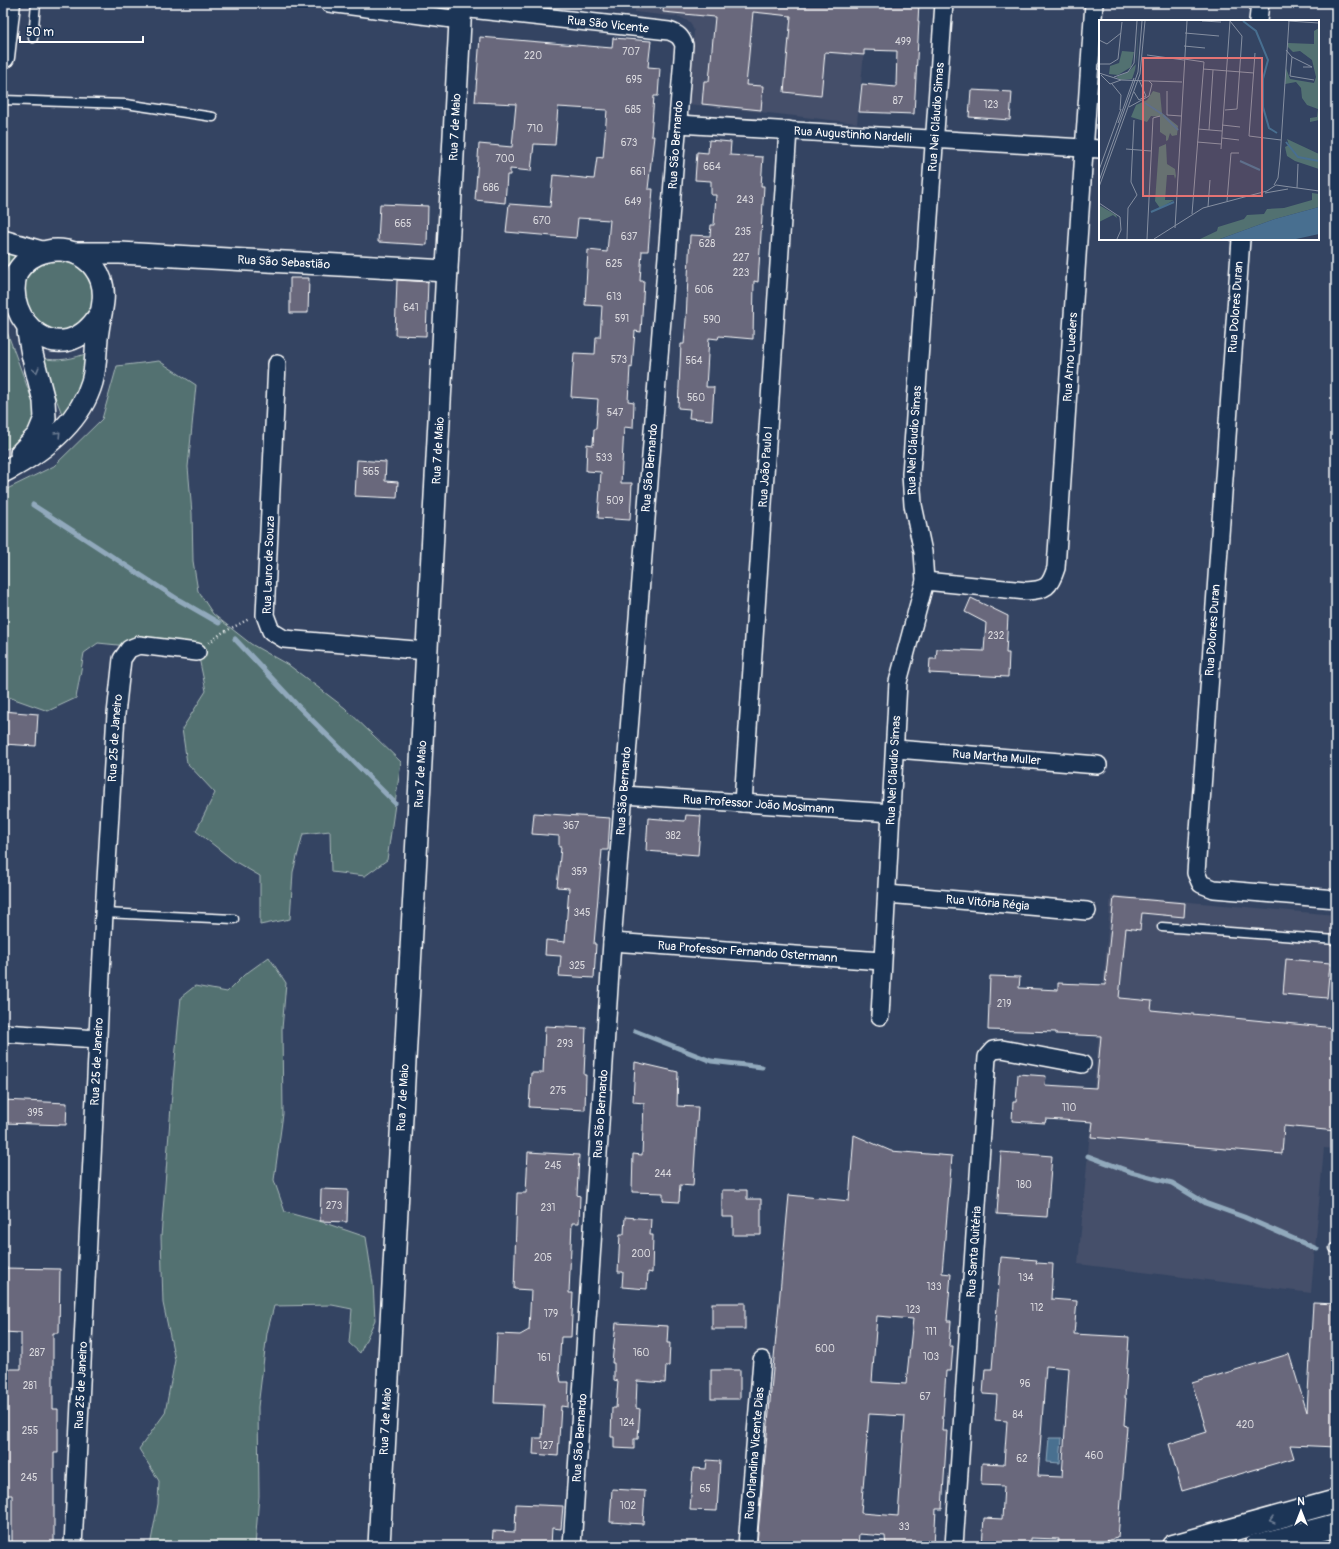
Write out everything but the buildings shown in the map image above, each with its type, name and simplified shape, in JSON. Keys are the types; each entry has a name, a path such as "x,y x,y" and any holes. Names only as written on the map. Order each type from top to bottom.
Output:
{"main road":[{"path":"3,57 9,3"},
{"path":"1173,1546 1336,1502"},
{"path":"1254,1546 1336,1525"}],"street":[{"name":"Rua São Vicente","path":"329,3 460,10 669,31 676,33 681,38"},
{"name":"Rua Nei Cláudio Simas","path":"880,1016 882,961 896,749 898,682 925,581 923,552 913,505 911,474 933,139 944,3"},
{"name":"Rua Arno Lueders","path":"925,581 1026,591 1040,590 1048,586 1056,568 1083,148 1094,3"},
{"path":"1258,20 1260,3"},
{"name":"Rua 7 de Maio","path":"379,1546 460,10"},
{"name":"Rua São Bernardo","path":"572,1546 612,942 678,124 684,45 681,38"},
{"name":"Rua Augustinho Nardelli","path":"678,124 1099,149"},
{"name":"Rua João Paulo I","path":"743,804 788,130"},
{"name":"Rua Dolores Duran","path":"1241,240 1196,873 1201,884 1214,888 1336,899"},
{"path":"3,241 42,252"},
{"path":"3,472 27,460 51,441 70,421 83,403 92,382 104,291 101,279 91,264 77,253 56,249 42,252 23,264 16,273 7,291 12,309 18,322 28,332 40,339 54,342 68,341 81,335 92,326 100,314"},
{"name":"Rua São Sebastião","path":"77,253 120,253 447,271"},
{"path":"101,279 106,265 120,253"},
{"path":"3,462 24,451 38,435 44,418 44,401 28,332"},
{"name":"Rua Lauro de Souza","path":"277,364 265,615 271,631 284,639 427,651"},
{"name":"Rua 25 de Janeiro","path":"73,1546 104,913 116,714 122,659 129,649 139,646 197,652"},
{"name":"Rua Martha Muller","path":"896,749 1098,765"},
{"name":"Rua Professor João Mosimann","path":"624,795 892,813"},
{"name":"Rua Vitória Régia","path":"887,894 1087,911"},
{"name":"Rua Professor Fernando Ostermann","path":"612,942 882,961"},
{"path":"3,1033 98,1039"},
{"name":"Rua Santa Quitéria","path":"954,1546 987,1057 992,1050 1002,1049 1082,1064"},
{"name":"Rua Orlandina Vicente Dias","path":"747,1546 762,1360"}],"lane":[{"path":"33,38 36,3"},
{"path":"3,100 126,104 213,117"},
{"path":"104,913 234,919"},
{"path":"1162,927 1336,940"}],"path":[{"path":"197,652 222,633 249,619 265,615"}],"shaded area":[{"path":"636,3 869,3 857,123 688,104 694,31 690,22 680,17 635,12"},
{"path":"1111,895 1336,915 1336,1149 1324,1148 1311,1293 1078,1264"},
{"path":"1049,1438 1062,1438 1060,1463 1047,1462"}],"green space":[{"path":"3,246 25,251 6,276 3,274"},
{"path":"52,257 76,262 85,271 91,281 94,292 90,313 74,329 62,333 54,333 38,329 18,288 22,277"},
{"path":"3,321 34,405 33,428 15,446 3,450"},
{"path":"90,352 90,368 66,414 62,414 40,358 53,360 66,359"},
{"path":"159,361 196,385 188,467 192,513 193,561 198,591 213,614 251,644 290,666 345,708 401,762 387,860 365,876 331,872 330,831 303,834 293,872 290,919 260,925 260,876 234,861 196,831 215,793 187,763 182,729 206,691 198,653 98,643 84,653 76,698 48,711 3,695 3,491 54,466 102,419 117,366"},
{"path":"269,957 286,983 282,1029 283,1114 274,1180 285,1212 322,1222 366,1237 373,1283 375,1320 360,1353 349,1343 352,1309 332,1305 274,1306 267,1333 258,1407 259,1496 255,1546 150,1546 158,1504 159,1481 139,1449 165,1413 175,1360 163,1303 161,1237 181,997 195,986 227,992 244,975"}],"waterway":[{"path":"33,505 179,600 219,623"},
{"path":"235,639 296,704 395,803"},
{"path":"635,1031 711,1061 762,1067"},
{"path":"1088,1156 1131,1172 1172,1183 1205,1203 1244,1217 1317,1249"}]}
